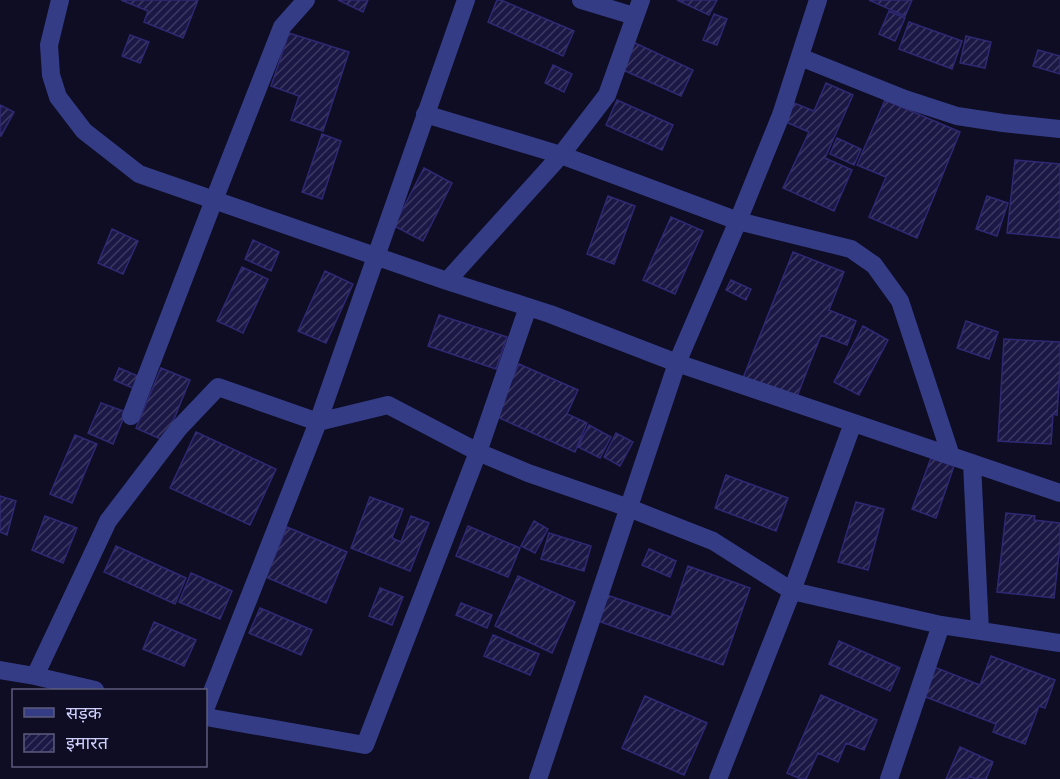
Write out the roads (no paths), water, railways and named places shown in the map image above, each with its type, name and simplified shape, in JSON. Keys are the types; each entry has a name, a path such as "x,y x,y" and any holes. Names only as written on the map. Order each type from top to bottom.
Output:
{"street":[{"path":"60,0 49,45 51,75 58,97 84,131 139,174 528,307 677,363 1060,493"},
{"path":"131,416 282,27 306,0"},
{"path":"207,704 318,422 466,0"},
{"path":"447,281 561,154 607,95 638,8 581,0"},
{"path":"538,779 677,363 738,221 780,114 818,0"},
{"path":"800,57 905,99 957,116 1060,129"},
{"path":"425,114 561,154 738,221 851,249 874,265 900,302 951,456"},
{"path":"207,717 365,745 478,452 528,307"},
{"path":"35,676 108,521 179,428 218,387 318,422 388,405 478,452 528,473 629,508 713,541 792,591 941,625 1060,643"},
{"path":"718,779 792,591 853,423"},
{"path":"972,463 980,631"},
{"path":"889,779 941,625"},
{"path":"0,670 91,689"}]}
